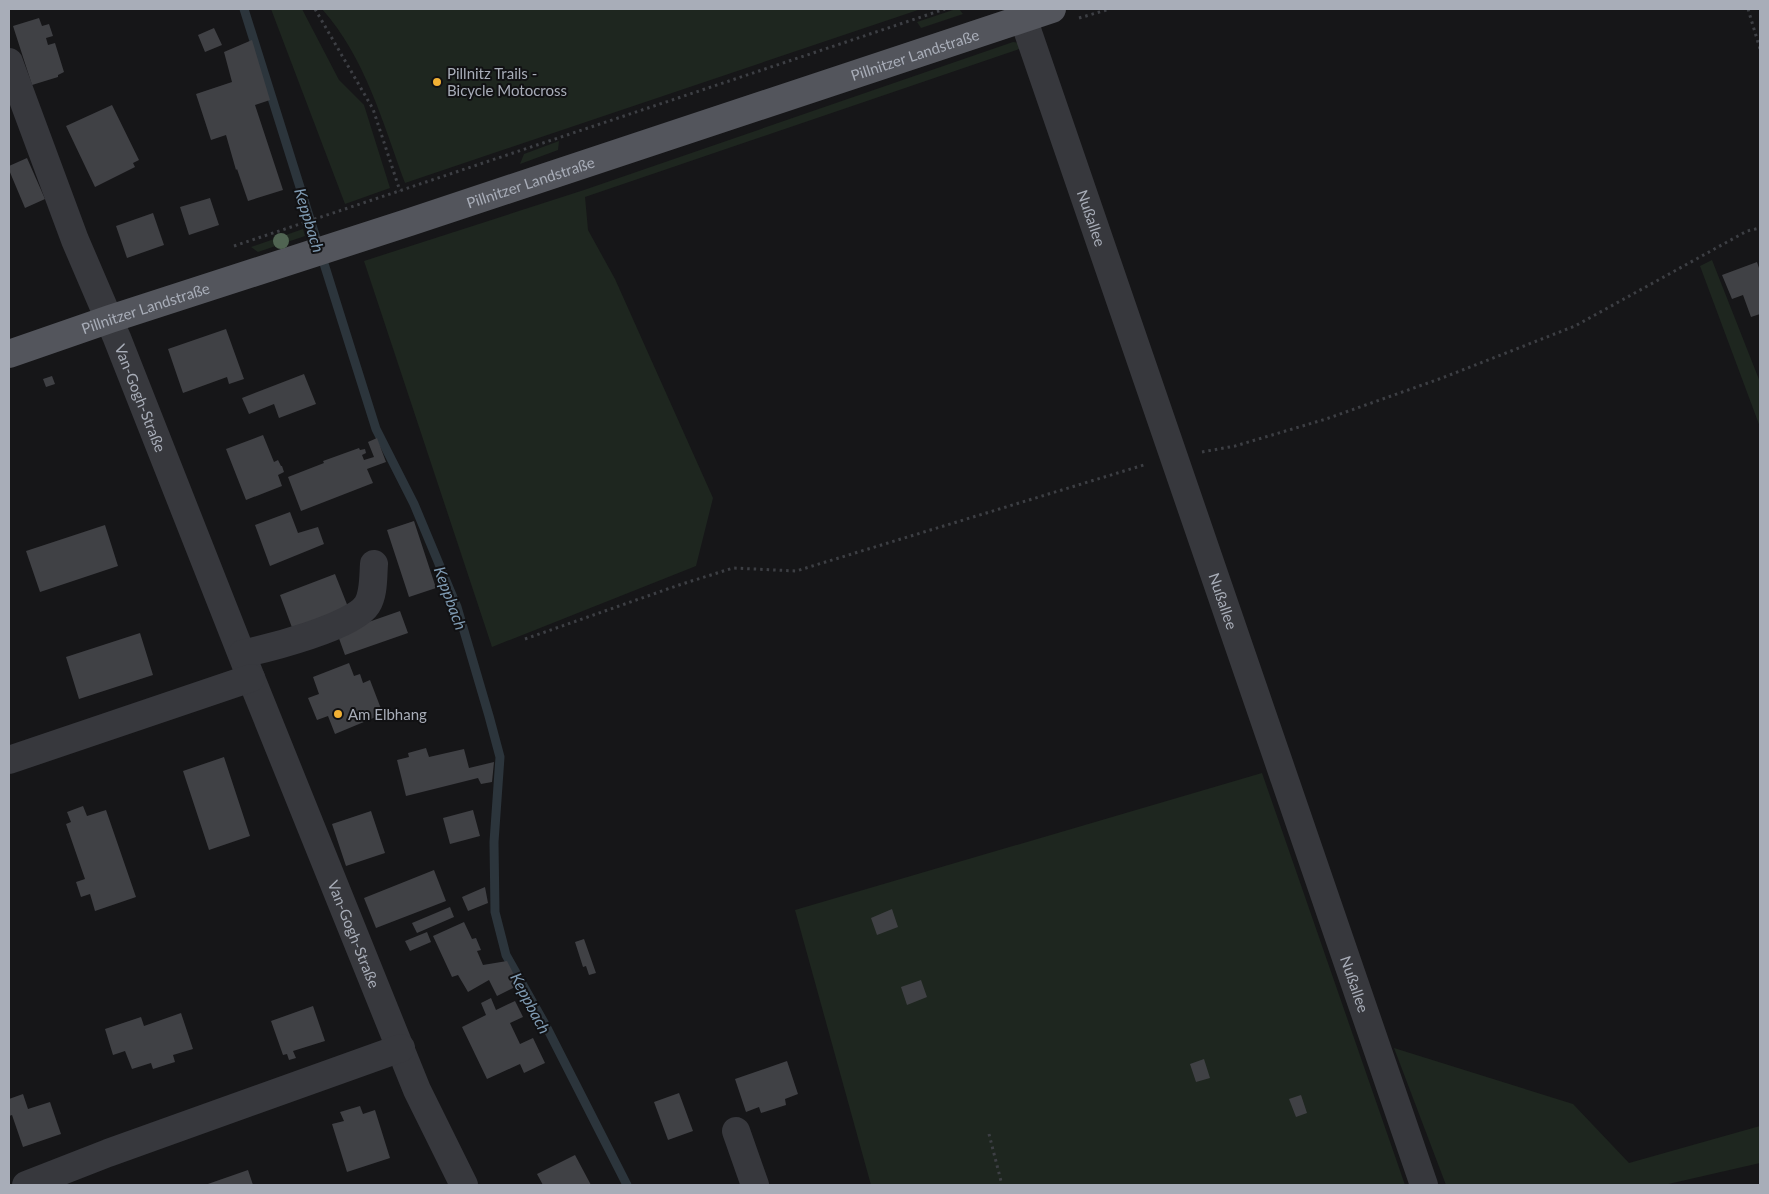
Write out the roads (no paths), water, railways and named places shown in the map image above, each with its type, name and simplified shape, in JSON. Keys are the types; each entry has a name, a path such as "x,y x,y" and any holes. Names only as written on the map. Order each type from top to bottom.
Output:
{"main road":[{"name":"Pillnitzer Landstraße","path":"9,354 110,319 410,222 1021,13 1052,9"}],"street":[{"name":"Nußallee","path":"1021,13 1424,1185"},
{"name":"Van-Gogh-Straße","path":"9,62 75,240 110,319 417,1090 464,1185"},
{"path":"9,760 247,666 298,639 355,617 366,606 371,597 374,564"},
{"path":"26,1185 108,1153 400,1048"},
{"path":"736,1131 755,1185"}],"waterway":[{"name":"Keppbach","path":"244,9 376,429 414,504 457,607 489,716 500,757 494,842 495,912 506,955 546,1026 627,1185"}],"place":[{"name":"Pillnitz Trails - Bicycle Motocross","path":"437,82"},
{"name":"Am Elbhang","path":"338,714"}]}
